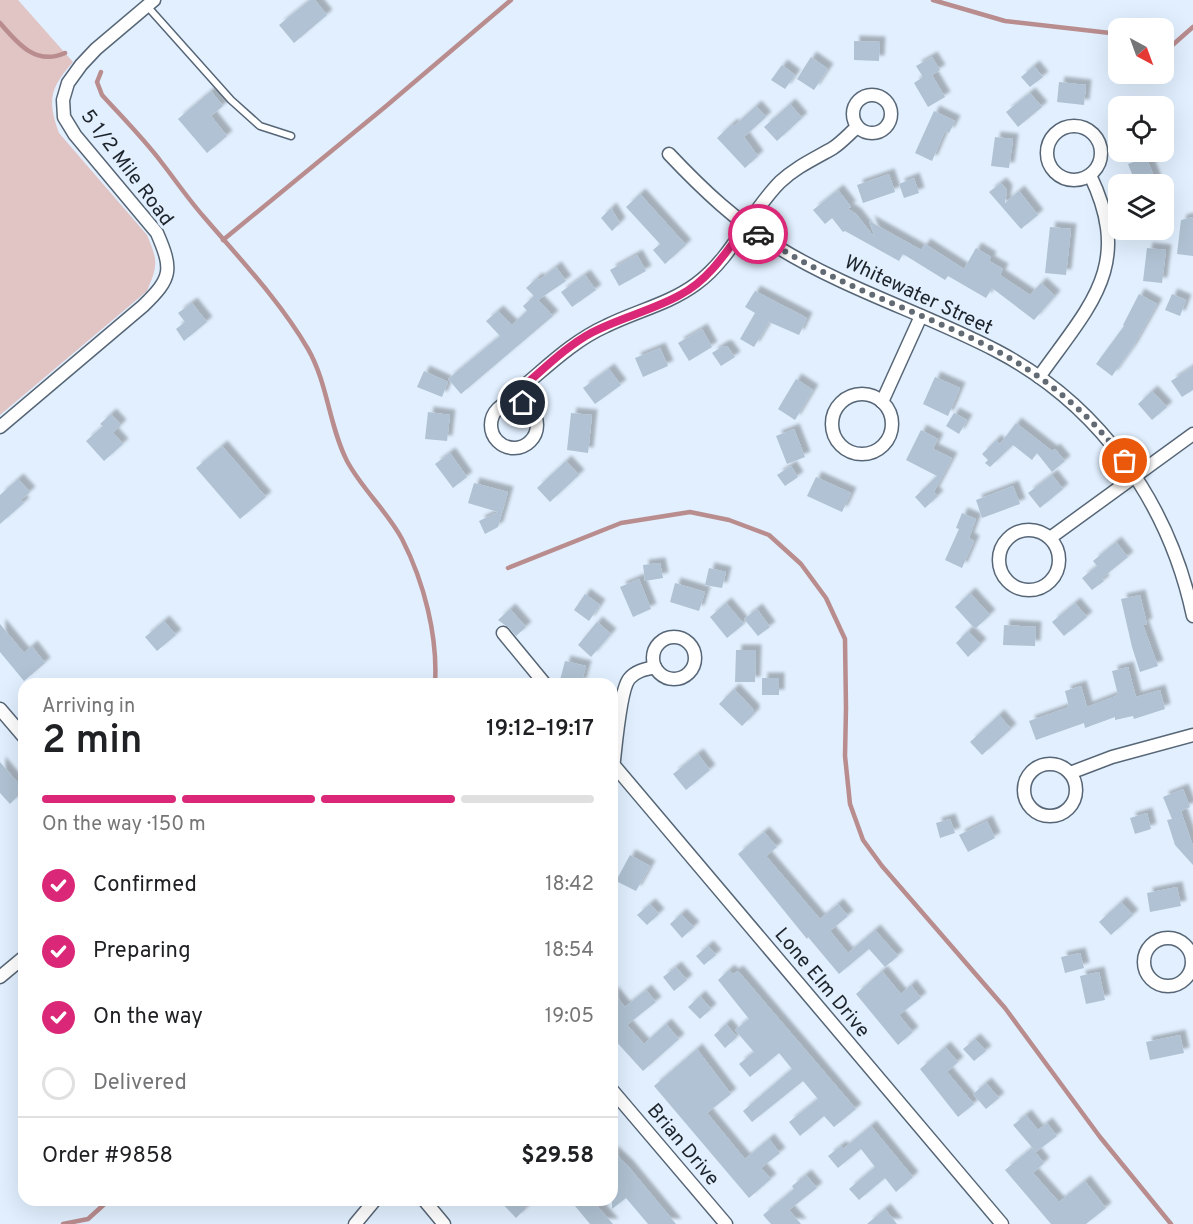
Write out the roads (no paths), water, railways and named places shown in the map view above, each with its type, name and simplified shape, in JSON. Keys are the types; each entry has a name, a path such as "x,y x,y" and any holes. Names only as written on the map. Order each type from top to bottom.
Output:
{"street":[{"name":"5 1/2 Mile Road","path":"0,427 143,306 160,290 168,273 165,252 157,233 75,135 64,117 63,100 68,82 88,57 150,3"},
{"path":"1070,126 1079,127 1088,129 1095,135 1099,143 1100,160 1097,168 1090,175 1082,179 1065,178 1057,174 1052,167 1048,150 1050,142 1062,129 1070,126"},
{"path":"523,403 525,385 588,335 608,324 681,294 699,282 715,267 779,184 794,170 834,147 858,127"},
{"name":"Whitewater Street","path":"669,154 712,197 746,225 781,249 818,269 997,351 1039,377 1088,418 1115,447 1155,508 1172,544 1193,612"},
{"path":"1039,377 1091,303 1101,285 1107,266 1108,227 1100,195 1090,175"},
{"path":"882,402 921,316"},
{"path":"858,394 875,397 882,402 891,417 889,436 884,443 868,453 859,453 842,446 833,432 832,424 833,415 843,401 858,394"},
{"path":"1050,538 1193,434"},
{"path":"1032,530 1050,538 1059,556 1058,566 1048,584 1029,591 1018,589 1003,577 998,558 1000,549 1006,540 1022,531 1032,530"},
{"path":"503,633 540,678"},
{"path":"618,730 623,692 630,678 641,670 655,667"},
{"path":"0,710 18,730"},
{"path":"1070,772 1076,788 1072,805 1066,811 1050,817 1034,811 1025,798 1024,790 1029,775 1041,766 1056,765 1070,772 1112,757 1193,735"},
{"name":"Lone Elm Drive","path":"618,775 1002,1224"},
{"path":"0,977 18,962"},
{"name":"Brian Drive","path":"618,1097 726,1224"},
{"path":"355,1224 370,1206"},
{"path":"429,1206 444,1224"}],"lane":[{"path":"150,3 231,100 260,126 291,136"}],"waterway":[{"path":"223,240 511,0"},
{"path":"933,0 1005,21 1108,33"},
{"path":"0,23 21,45 36,55 45,57 65,53"},
{"path":"1174,44 1193,27"},
{"path":"101,72 97,82 102,95 148,145 198,211 259,281 285,314 308,349 320,376 336,434 347,461 396,529 417,573 432,628 435,678"},
{"path":"508,568 621,523 690,512 729,520 769,535 801,564 826,598 845,639 845,756 850,804 863,840 882,866 1005,1008 1100,1137 1171,1224"},
{"path":"63,1224 88,1219 102,1206"}]}
